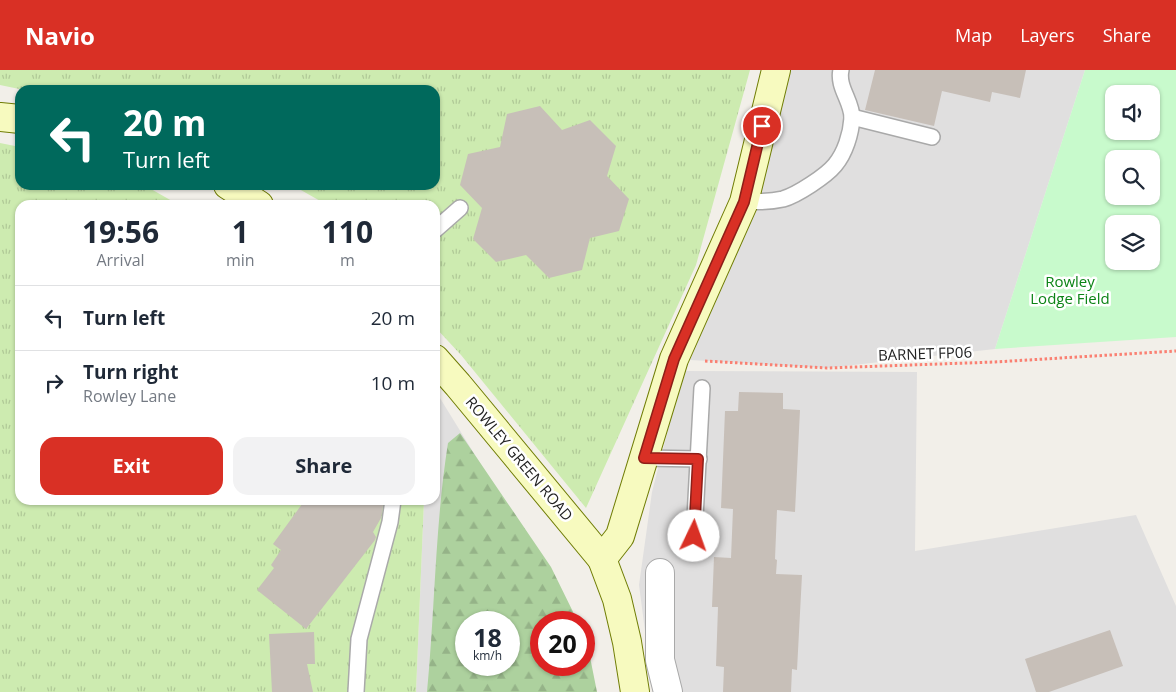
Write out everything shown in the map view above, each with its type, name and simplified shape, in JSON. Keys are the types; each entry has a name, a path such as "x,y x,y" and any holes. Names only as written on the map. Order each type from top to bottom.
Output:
{"street":[{"path":"634,692 627,642 619,608 602,559 620,536 674,359 745,201 776,70"},
{"path":"0,116 15,118"},
{"path":"236,190 251,200"},
{"name":"ROWLEY GREEN ROAD","path":"440,365 602,559"},
{"path":"660,573 660,660 668,692"}],"lane":[{"path":"745,201 763,202 785,198 805,188 835,165 848,140 852,117 839,78 841,70"},
{"path":"852,117 932,137"},
{"path":"440,226 460,208"},
{"path":"694,536 702,388"},
{"path":"644,458 698,459"},
{"path":"356,692 359,639 390,522 392,505"}],"path":[{"name":"BARNET FP06","path":"674,359 827,368 994,362 1176,351"}],"shaded area":[{"path":"787,70 1085,70 995,349 827,368 690,360 769,139"},
{"path":"683,371 917,372 915,551 1136,515 1176,606 1176,692 653,692 639,585 652,492"},
{"path":"440,398 571,611 530,611 530,676 588,676 594,692 416,692 424,505 440,505"}],"green space":[{"path":"0,70 750,70 696,265 586,508 461,355 440,332 440,200 318,200 301,190 440,190 440,85 15,85 15,88 0,85"},
{"name":"Rowley Lodge Field","path":"1085,70 1176,70 1176,337 995,349"},
{"path":"0,143 15,146 15,190 153,190 170,200 15,200 15,505 424,505 416,692 0,692"},
{"path":"460,433 551,567 573,611 530,611 530,676 594,676 597,692 427,692 440,505 448,443"}],"building":[{"path":"875,70 1026,70 1020,98 992,92 990,102 942,91 934,126 865,110"},
{"path":"540,106 562,130 590,120 616,146 607,176 629,199 619,231 590,238 582,270 549,278 526,255 496,262 473,239 482,208 460,185 468,154 500,147 507,114"},
{"path":"739,392 783,393 783,409 800,410 795,512 777,510 775,559 777,560 776,574 802,575 797,670 792,669 791,692 723,692 724,667 716,666 718,607 712,607 714,557 731,558 733,509 721,508 725,411 738,411"},
{"path":"301,505 383,505 381,518 373,532 376,537 375,540 306,629 257,590 274,568 271,565 281,550 273,544"},
{"path":"1110,630 1123,666 1049,692 1036,692 1025,659"},
{"path":"314,632 315,664 307,664 313,692 272,692 269,634"}],"route":[{"path":"694,536 698,459 644,458 674,359 744,202 762,126"}]}
